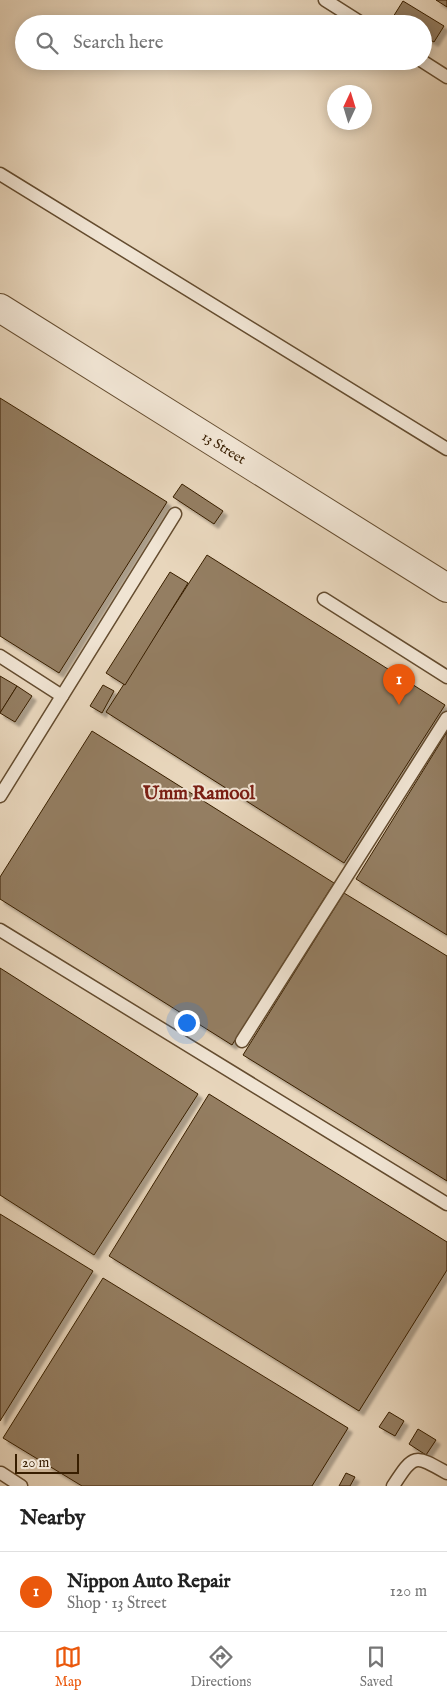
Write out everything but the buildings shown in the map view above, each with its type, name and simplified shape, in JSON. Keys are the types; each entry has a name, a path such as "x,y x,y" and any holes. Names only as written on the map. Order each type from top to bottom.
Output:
{"street":[{"name":"13 Street","path":"0,308 447,588"}],"lane":[{"path":"325,0 349,15"},
{"path":"432,67 447,77"},
{"path":"0,174 447,449"},
{"path":"0,796 175,514"},
{"path":"324,599 447,677"},
{"path":"0,656 62,696"},
{"path":"242,1041 447,718"},
{"path":"0,930 447,1204"},
{"path":"393,1486 406,1466 413,1460 422,1459 447,1473"},
{"path":"1,1473 20,1486"}],"place":[{"name":"Nippon Auto Repair","path":"399,705"}],"district":[{"name":"Umm Ramool","path":"199,794"}]}
